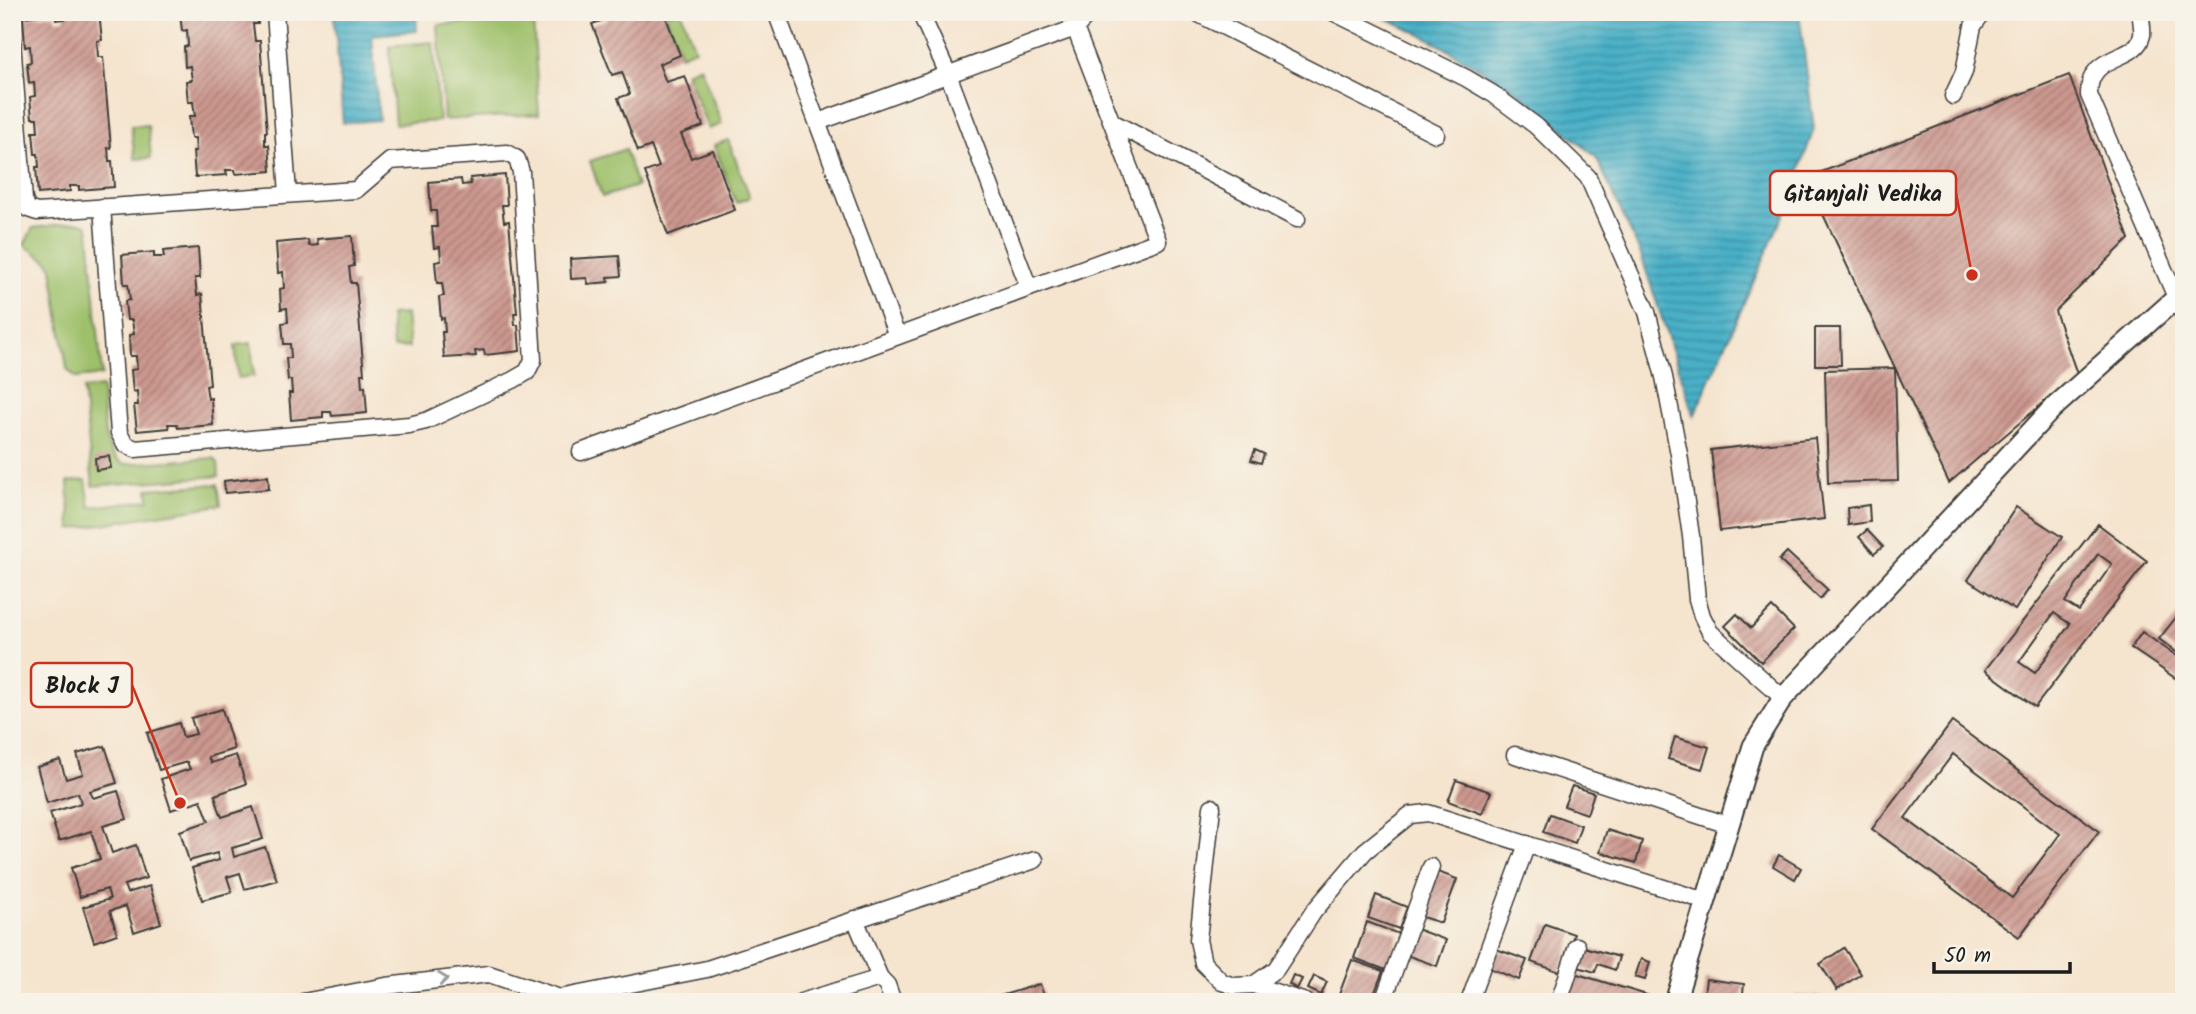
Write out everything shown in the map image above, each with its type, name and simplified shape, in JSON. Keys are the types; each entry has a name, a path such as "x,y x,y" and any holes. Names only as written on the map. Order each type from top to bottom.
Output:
{"street":[{"path":"275,12 288,194"},
{"path":"776,12 897,336"},
{"path":"920,12 948,74 1029,288"},
{"path":"818,122 1075,28 1091,12"},
{"path":"1195,12 1436,134"},
{"path":"1333,12 1493,94 1536,126 1588,177 1647,312 1664,377 1679,454 1697,599 1702,617 1710,632 1783,698"},
{"path":"1954,96 1964,72 1973,26 1983,12"},
{"path":"1675,1002 1753,746 1783,698 2051,410 2181,302 2089,95 2088,80 2097,68 2137,46 2143,34 2140,12"},
{"path":"582,452 1158,241 1075,28"},
{"path":"12,41 24,201 28,209 37,212 102,207 288,194 356,190 390,160 507,153 517,159 522,172 533,360 527,372 426,421 409,425 135,449 125,444 119,433 102,207"},
{"path":"1112,122 1297,219"},
{"path":"1515,755 1728,825"},
{"path":"1212,807 1198,940 1203,962 1222,982 1234,986 1253,985 1306,1002"},
{"path":"1253,985 1276,969 1314,911 1366,851 1410,815 1428,813 1705,901"},
{"path":"1469,1002 1527,844"},
{"path":"539,1002 707,969 1035,860"},
{"path":"1383,1002 1431,867"},
{"path":"855,919 880,978 887,985 892,1002"},
{"path":"1559,1002 1577,946"},
{"path":"303,1002 386,986 489,974 559,998"},
{"path":"801,1002 880,978"}],"green space":[{"path":"665,12 681,12 695,49 681,55"},
{"path":"533,18 539,114 444,120 438,25"},
{"path":"433,42 439,121 395,124 389,46"},
{"path":"700,66 722,124 708,129 686,72"},
{"path":"148,125 151,158 135,159 131,126"},
{"path":"728,140 750,197 736,203 714,145"},
{"path":"625,149 637,186 602,197 590,161"},
{"path":"77,222 87,225 89,232 102,375 76,378 67,369 52,268 49,262 24,245 33,228"},
{"path":"406,314 409,347 393,348 390,315"},
{"path":"251,343 254,376 238,378 235,345"},
{"path":"102,387 104,430 117,458 125,464 214,458 218,463 219,476 93,486 83,389"},
{"path":"86,480 90,507 149,500 148,489 218,484 221,505 71,529 68,482"}],"water":[{"path":"334,12 416,12 417,31 372,35 379,120 343,123"},
{"path":"1373,12 1799,12 1814,129 1785,211 1694,416 1640,252 1596,157 1517,91 1426,37"}],"building":[{"path":"99,12 102,40 97,41 98,57 103,57 111,148 108,148 109,161 112,161 114,187 79,190 79,186 70,186 70,191 38,194 38,154 35,154 33,132 38,132 37,118 32,118 30,97 35,96 34,82 29,83 27,63 31,62 30,46 25,47 23,17 55,14 56,20 65,19 64,14"},
{"path":"180,12 257,12 258,24 253,24 255,41 260,41 267,132 265,145 269,145 271,171 236,174 235,170 226,170 227,175 195,177 195,138 191,138 189,116 195,116 193,102 188,102 186,81 192,80 190,66 185,67 187,30 182,31"},
{"path":"604,12 664,12 680,55 659,64 666,82 685,76 703,126 681,134 691,158 713,150 735,210 668,235 645,172 659,167 651,146 638,151 618,98 630,94 622,72 612,75 592,24 607,19"},
{"path":"2069,75 2129,239 2055,311 2077,374 1949,483 1806,178"},
{"path":"505,175 507,205 502,205 504,222 509,221 517,313 514,313 515,325 518,325 520,351 485,355 484,350 475,351 476,356 444,358 444,318 441,319 439,297 444,296 442,283 437,283 435,262 441,261 440,247 434,248 432,227 437,227 436,211 431,211 429,182 461,179 462,185 471,184 470,178"},
{"path":"352,236 354,266 349,267 351,283 356,283 364,374 361,374 362,387 365,386 367,413 332,416 331,412 323,412 323,417 291,420 291,380 288,380 286,358 291,358 290,344 284,344 282,323 288,322 287,308 281,309 283,272 278,273 276,243 308,240 309,246 318,245 317,239"},
{"path":"198,248 200,278 195,278 197,295 202,294 210,385 206,386 208,399 211,398 213,425 178,428 177,424 168,424 169,428 137,431 134,405 138,405 137,391 133,392 131,370 137,369 136,356 130,356 129,335 134,334 132,320 127,320 125,301 130,300 128,284 124,284 122,255 154,252 154,257 164,257 163,251"},
{"path":"619,256 621,276 608,277 609,282 588,284 587,278 571,279 570,259"},
{"path":"1815,328 1840,328 1841,365 1815,365"},
{"path":"1895,368 1898,481 1828,483 1825,370"},
{"path":"1815,438 1824,519 1720,531 1711,450"},
{"path":"1255,450 1264,454 1261,463 1251,460"},
{"path":"109,456 111,468 96,470 95,458"},
{"path":"268,476 269,489 225,493 224,481"},
{"path":"1869,505 1870,522 1848,525 1847,508"},
{"path":"2016,507 2062,537 2015,610 1968,580"},
{"path":"2098,524 2147,561 2035,707 1985,670","holes":["2098,554 2112,564 2079,611 2065,602","2054,613 2070,624 2035,673 2019,662"]},
{"path":"1867,530 1883,547 1874,554 1859,537"},
{"path":"1787,552 1828,590 1820,599 1779,560"},
{"path":"1772,607 1794,629 1761,662 1725,626 1737,614 1751,628"},
{"path":"2181,611 2184,613 2184,658 2159,639"},
{"path":"2142,632 2184,661 2184,684 2131,648"},
{"path":"222,709 234,749 208,757 211,763 236,755 246,784 215,795 218,806 222,817 253,807 263,839 232,848 234,857 265,847 277,880 245,889 240,873 227,877 232,892 202,900 192,868 219,860 217,853 189,861 180,831 209,821 201,800 171,810 161,779 190,769 187,762 159,770 147,733 179,723 183,737 196,734 191,718"},
{"path":"1952,722 2099,831 2019,937 1872,829","holes":["1953,754 2060,834 2012,898 1905,818"]},
{"path":"1675,737 1709,747 1702,769 1668,759"},
{"path":"105,746 117,783 90,791 93,798 118,791 127,819 103,826 112,853 136,845 146,878 124,885 127,893 150,886 161,923 134,932 126,906 110,911 117,934 94,942 83,907 110,899 107,889 80,897 71,868 100,859 91,831 59,841 50,813 81,803 78,793 47,803 37,767 60,760 66,779 83,774 77,754"},
{"path":"1456,780 1491,792 1482,814 1448,801"},
{"path":"1572,786 1594,793 1587,814 1564,806"},
{"path":"1550,814 1581,825 1575,843 1543,832"},
{"path":"1607,830 1642,841 1636,863 1600,852"},
{"path":"1779,855 1801,868 1795,879 1773,866"},
{"path":"1435,871 1457,879 1441,923 1419,916"},
{"path":"1376,895 1407,907 1399,929 1368,918"},
{"path":"1367,922 1399,934 1386,970 1354,958"},
{"path":"1545,924 1574,934 1560,972 1531,962"},
{"path":"1416,929 1446,940 1437,966 1406,955"},
{"path":"1584,947 1619,957 1615,970 1598,964 1595,972 1578,967"},
{"path":"1844,948 1861,974 1837,990 1820,964"},
{"path":"1496,949 1527,960 1519,980 1489,968"},
{"path":"1641,959 1650,962 1645,980 1635,977"},
{"path":"1352,960 1383,971 1371,1002 1337,1000"},
{"path":"1574,973 1650,996 1648,1002 1594,1002 1568,994"},
{"path":"1293,975 1302,979 1297,989 1289,984"},
{"path":"1314,976 1327,982 1321,995 1308,989"},
{"path":"1706,979 1744,984 1742,1002 1703,1002"},
{"path":"1040,984 1046,1002 983,1002 983,1001"},
{"path":"1394,992 1420,1001 1420,1002 1390,1002"},
{"path":"1796,995 1823,997 1823,1002 1795,1002"}],"place":[{"name":"Gitanjali Vedika","path":"1972,275"},
{"name":"Block J","path":"180,803"}]}
